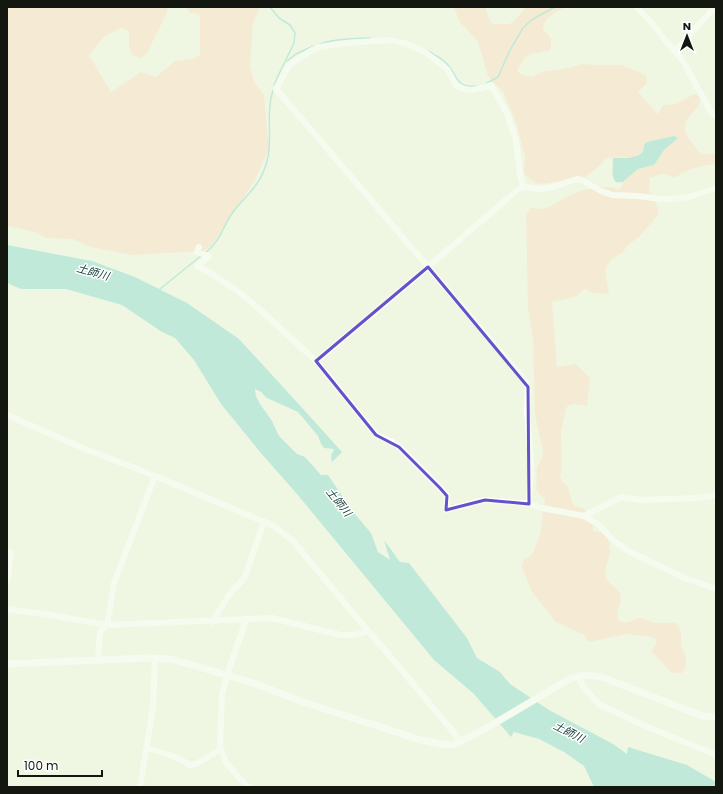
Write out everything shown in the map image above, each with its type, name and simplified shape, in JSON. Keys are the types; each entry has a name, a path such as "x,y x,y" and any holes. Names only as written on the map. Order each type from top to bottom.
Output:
{"street":[{"path":"636,7 651,22 683,61 711,112 716,116"},
{"path":"675,52 715,7"},
{"path":"523,187 516,141 507,113 491,85 472,90 464,89 456,85 447,69 425,52 404,43 390,40 347,43 319,47 289,65 276,89 524,379 528,387 527,412 531,462 530,504"},
{"path":"316,361 516,191 523,187 539,189 552,187 577,179 612,195 661,199 689,197 716,188"},
{"path":"199,247 196,252 209,256 196,266 212,274 257,306 316,361 376,435 399,447 447,496 446,510 485,500 530,504 542,508 584,516 599,525 614,541 630,552 687,579 716,589"},
{"path":"7,415 83,448 155,476 274,526 293,540 455,734 460,742"},
{"path":"98,660 100,632 107,625 114,583 155,476"},
{"path":"584,516 620,497 641,500 697,498 716,495"},
{"path":"212,622 229,595 245,578 264,521"},
{"path":"7,551 11,554 7,581"},
{"path":"7,609 107,625 212,622 272,618 340,635 354,635 368,631"},
{"path":"246,620 222,694 220,749 226,763 248,787"},
{"path":"7,664 148,658 171,659 247,681 306,703 421,740 452,745 485,729 571,678 586,675 602,677 702,716 716,717"},
{"path":"140,787 153,708 155,658"},
{"path":"579,676 583,686 600,706 650,728 716,754"},
{"path":"147,748 173,756 190,764 196,764 220,749"}],"highlighted area":[{"path":"428,267 528,387 529,504 485,500 446,510 447,496 440,488 399,447 376,435 316,361"}],"shaded area":[{"path":"7,7 168,7 166,15 147,53 141,58 132,55 129,47 129,31 121,28 105,36 89,55 111,92 141,72 156,77 175,61 193,59 200,55 199,14 190,13 186,7 260,7 253,23 250,65 254,82 264,95 269,149 254,182 211,246 203,251 132,255 90,247 73,239 46,238 35,232 7,226"},
{"path":"454,7 485,7 490,21 493,24 509,24 513,22 526,7 566,7 548,18 544,25 543,29 551,38 551,47 549,51 531,54 524,59 517,70 520,74 532,77 544,71 564,69 583,64 622,65 646,75 647,83 638,92 658,114 663,105 676,104 694,94 698,95 700,100 697,108 686,122 686,132 690,140 701,153 716,153 716,164 696,168 675,177 661,174 650,178 649,190 656,202 659,214 639,237 609,263 605,270 609,294 592,293 585,289 575,297 552,302 557,367 576,364 589,377 590,381 587,406 573,404 566,408 561,432 562,469 560,476 562,481 568,487 573,505 582,508 590,515 593,521 593,531 606,533 609,536 610,552 606,568 606,577 607,580 619,591 621,597 618,612 619,621 627,623 638,618 642,618 654,623 675,623 681,633 681,645 686,657 686,666 682,673 671,672 651,651 656,644 656,639 652,637 626,634 589,642 584,635 556,622 532,592 522,568 524,560 532,555 540,534 545,499 536,489 537,467 543,456 543,452 535,414 533,339 528,308 526,216 531,207 544,209 567,196 583,190 601,187 619,189 625,180 638,169 654,165 664,150 677,138 644,149 641,153 634,157 608,158 584,178 543,184 535,183 525,175 525,158 516,122 504,94 488,76 478,42 459,21"}],"water":[{"path":"674,136 678,138 664,150 654,165 638,169 623,182 617,182 614,180 613,158 637,156 641,153 647,142"},
{"name":"土師川","path":"7,245 92,261 135,277 187,303 239,339 342,452 332,462 331,456 334,449 324,448 318,436 298,412 267,398 255,389 256,396 260,404 272,421 279,436 297,454 305,457 321,475 328,475 354,513 371,533 378,552 390,560 384,540 400,562 409,563 467,638 477,658 500,672 510,684 549,710 613,744 627,754 628,747 687,765 716,782 716,787 594,787 584,766 564,752 539,739 514,732 511,737 474,694 434,660 221,404 194,360 175,338 162,332 122,305 66,289 21,289 7,283"}],"waterway":[{"path":"270,7 279,18 290,25 295,33 294,43 274,86"},
{"path":"487,83 498,77 510,50 523,28 530,21 555,7"},
{"path":"320,44 339,40 370,38"},
{"path":"287,61 296,54 313,46"},
{"path":"429,51 442,59 449,66 460,83 469,86 476,86"},
{"path":"205,253 217,240 231,215 250,193 264,171 269,149 270,106 273,90"},
{"path":"160,289 202,255"}]}
